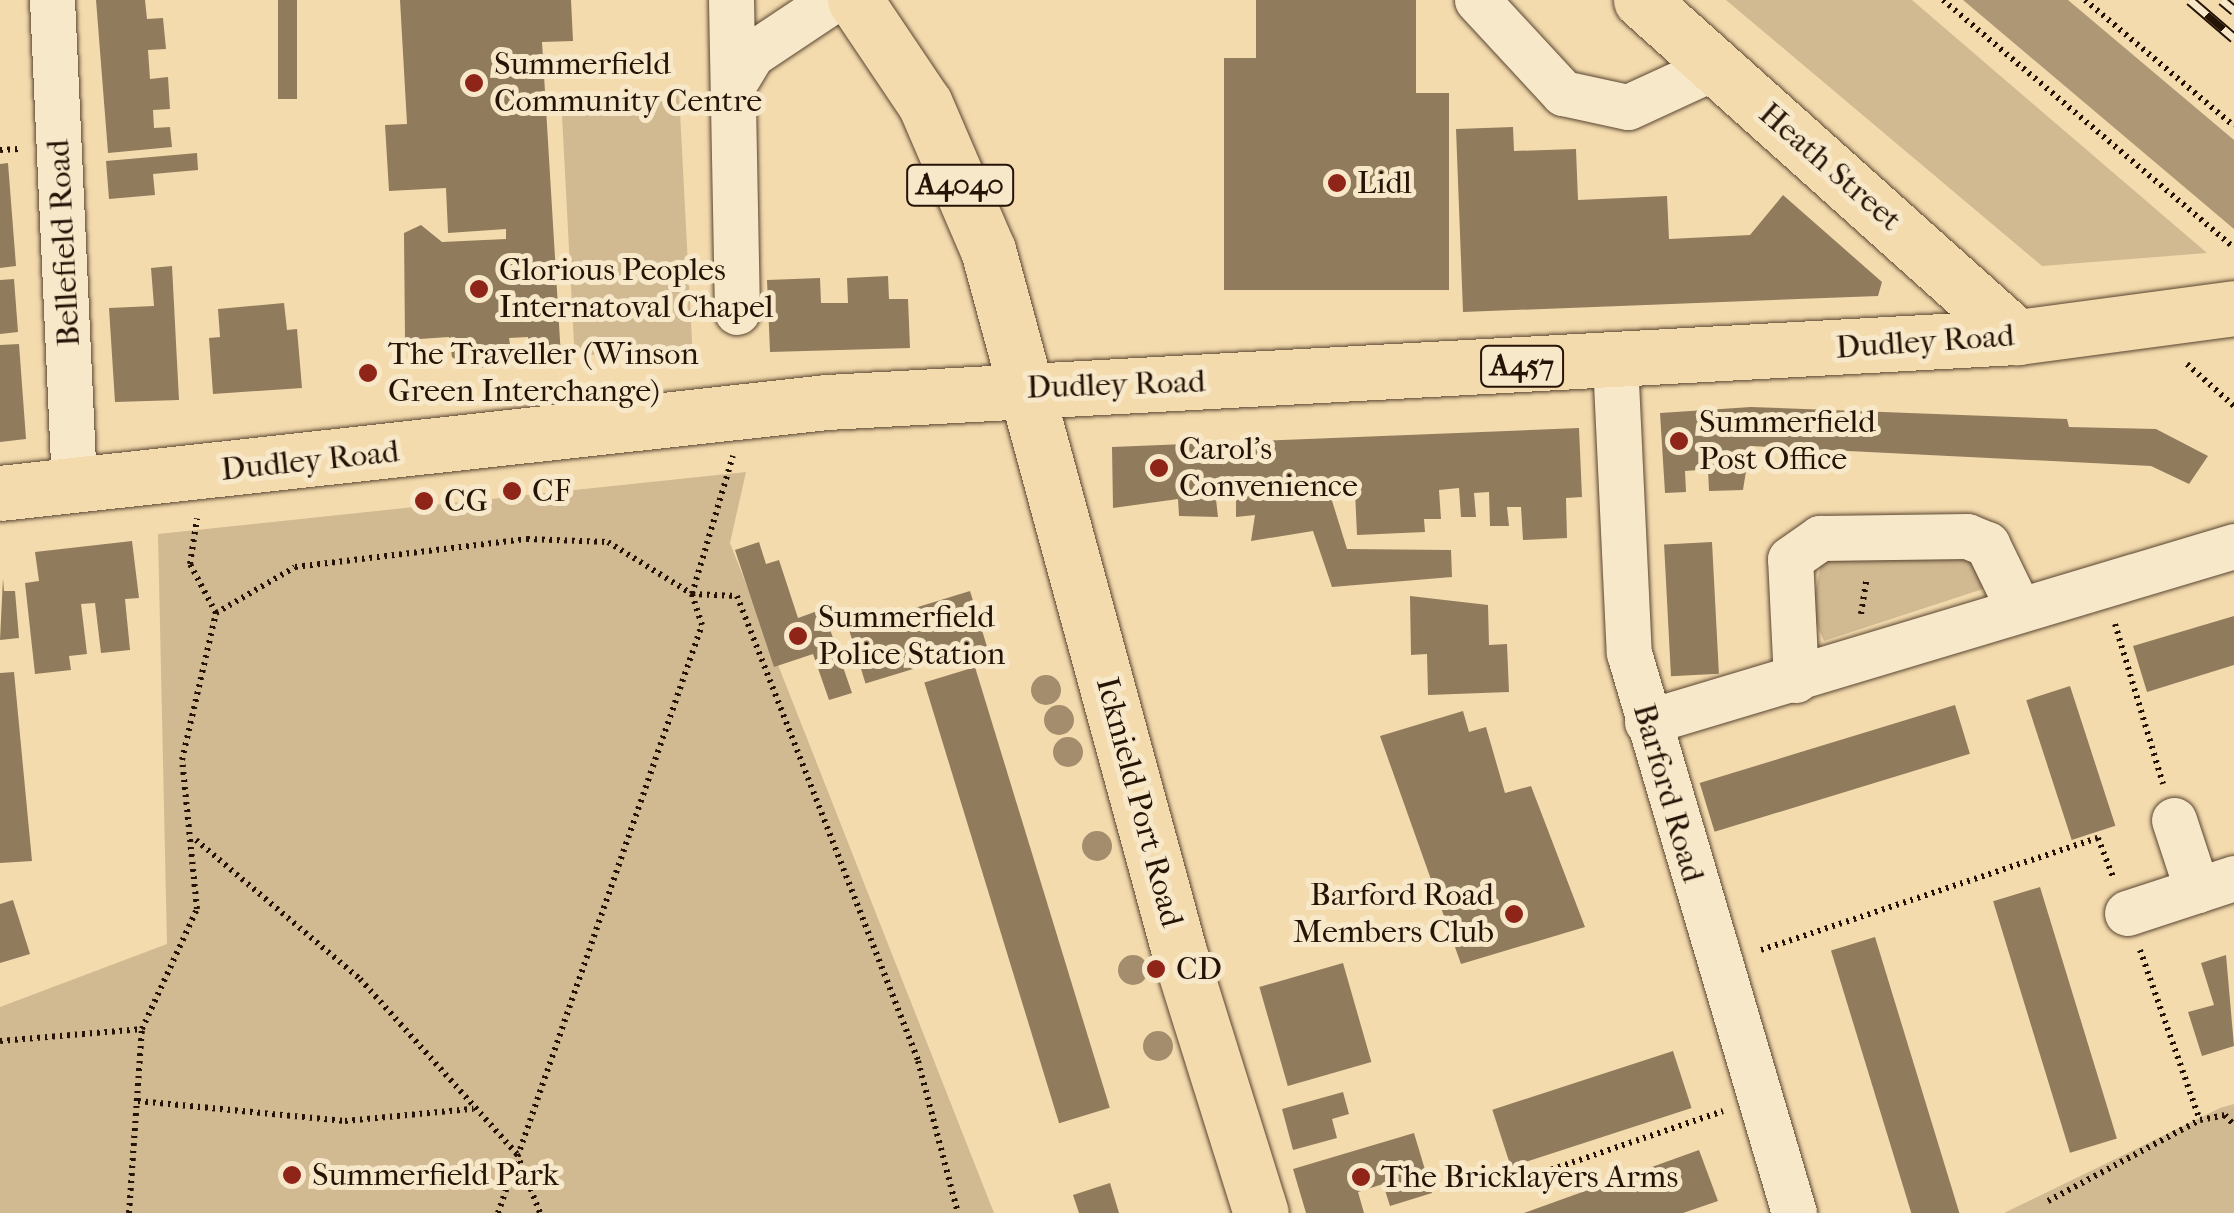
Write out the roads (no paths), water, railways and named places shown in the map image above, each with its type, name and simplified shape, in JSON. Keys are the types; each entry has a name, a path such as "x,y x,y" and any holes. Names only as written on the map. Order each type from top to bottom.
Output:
{"main road":[{"name":"A4040","path":"855,0 932,122 988,250 1026,387"},
{"name":"Heath Street","path":"1641,0 2017,337"},
{"name":"Dudley Road","path":"0,493 1026,387 1615,361 2017,337 2212,312"},
{"name":"Icknield Port Road","path":"1026,387 1180,955 1261,1213"}],"street":[{"name":"Bellefield Road","path":"52,0 74,486"},
{"path":"731,0 738,77 737,312"},
{"path":"738,77 752,54 833,0"},
{"path":"1477,0 1563,93 1628,106 1716,67"},
{"name":"Barford Road","path":"1615,361 1629,652 1717,964 1794,1213"},
{"path":"1796,680 1790,559 1820,538 1967,536 1987,544 2018,610"},
{"path":"1647,722 2234,546"},
{"path":"2128,913 2215,884 2174,820"}],"railway":[{"path":"2190,0 2234,38"},
{"path":"2222,0 2234,10"}],"place":[{"name":"Summerfield Community Centre","path":"474,83"},
{"name":"Lidl","path":"1337,183"},
{"name":"Glorious Peoples Internatoval Chapel","path":"479,289"},
{"name":"The Traveller (Winson Green Interchange)","path":"368,373"},
{"name":"Summerfield Post Office","path":"1679,441"},
{"name":"Carol's Convenience","path":"1159,468"},
{"name":"CF","path":"512,491"},
{"name":"CG","path":"424,501"},
{"name":"Summerfield Police Station","path":"798,636"},
{"name":"Barford Road Members Club","path":"1514,914"},
{"name":"CD","path":"1156,969"},
{"name":"Summerfield Park","path":"292,1175"},
{"name":"The Bricklayers Arms","path":"1361,1177"}]}
